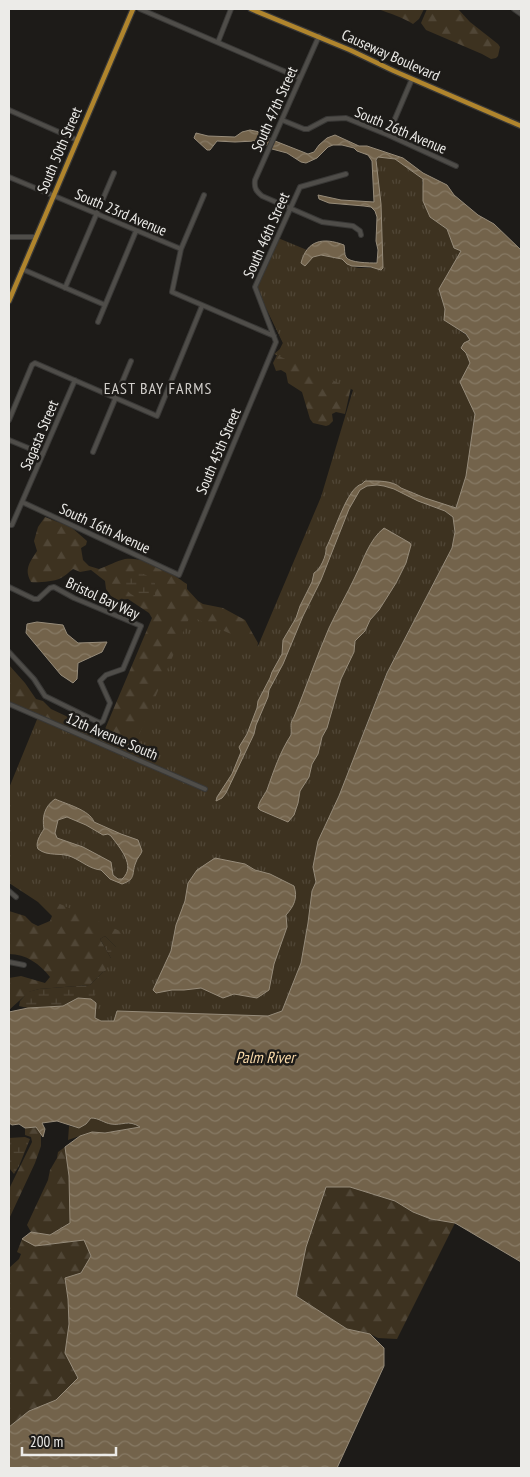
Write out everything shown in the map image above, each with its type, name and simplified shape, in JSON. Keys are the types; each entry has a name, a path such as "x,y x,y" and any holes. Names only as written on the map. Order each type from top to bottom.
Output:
{"main road":[{"name":"South 50th Street","path":"9,301 133,9"},
{"name":"Causeway Boulevard","path":"250,9 319,36 521,126"}],"street":[{"path":"140,9 300,78"},
{"path":"218,42 231,9"},
{"path":"514,9 521,14"},
{"name":"South 47th Street","path":"290,208 262,196 256,191 255,180 319,36"},
{"path":"388,135 412,79"},
{"path":"9,110 77,140"},
{"name":"South 26th Avenue","path":"282,120 308,129 327,119 346,118 456,166"},
{"path":"65,288 114,173"},
{"name":"South 46th Street","path":"274,336 255,287 290,208 300,186 346,174"},
{"name":"South 23rd Avenue","path":"9,177 180,249"},
{"path":"204,195 180,249 172,292 274,336"},
{"path":"290,208 322,222 353,226 360,231 361,236"},
{"path":"98,322 136,231"},
{"path":"9,237 36,237"},
{"path":"22,269 105,305"},
{"path":"9,420 32,365 35,363 157,416 202,306"},
{"name":"South 45th Street","path":"178,575 276,342 274,336"},
{"path":"93,452 131,361"},
{"name":"Sagasta Street","path":"10,525 22,502 75,380"},
{"path":"9,440 43,454"},
{"name":"South 16th Avenue","path":"22,502 178,575"},
{"name":"Bristol Bay Way","path":"9,587 34,599 38,599 50,588 54,587 74,598 141,626 123,669 106,675 100,681 110,703 100,723 45,696 34,679 9,652"},
{"name":"12th Avenue South","path":"9,704 205,789"},
{"path":"9,890 16,897"},
{"path":"9,962 24,965"}],"green space":[{"path":"378,9 424,9 419,19 413,24 401,17"},
{"path":"427,9 458,9 470,22 498,44 500,47 498,56 491,59 426,30 421,23"},
{"path":"378,157 395,159 423,179 424,181 422,182 430,217 447,229 454,248 461,251 439,289 451,320 470,340 466,353 470,363 463,377 475,413 466,476 456,508 428,499 431,506 453,516 455,532 452,548 386,674 339,796 318,841 313,867 316,882 312,891 301,963 282,1011 268,1016 117,1011 114,1021 94,1019 96,1003 93,1000 122,932 9,881 9,788 38,717 130,756 190,616 258,646 321,497 353,390 274,354 283,343 256,287 278,238 307,250 313,257 321,255 342,259 358,268 383,268 381,204 376,163"},
{"path":"256,287 352,383 345,414 336,412 332,414 333,421 329,425 313,423 302,392 288,383 286,373 281,370 276,371 273,363 283,343"},
{"path":"45,517 71,527 87,541 86,545 81,548 83,560 89,566 99,569 125,559 141,560 150,563 166,570 187,584 187,589 203,604 223,608 245,620 258,643 256,653 196,784 9,703 9,665 36,699 43,701 51,709 81,723 100,730 105,729 152,618 149,613 128,599 118,600 111,596 106,589 105,581 91,570 80,572 73,569 57,580 31,582 28,566 37,551 34,541 38,527"},
{"path":"136,571 146,575 155,583 155,595 143,594 140,598 129,592 124,580 129,573"},
{"path":"9,873 131,921 126,947 116,947 105,936 100,939 112,960 115,970 103,972 90,985 39,989 29,992 9,1010 9,978 21,976 45,983 50,977 42,968 27,958 9,954 9,911 25,916 38,926 50,921 52,916 38,902 9,883"},
{"path":"105,936 116,947 132,958 109,1003 78,998 63,1006 28,1008 19,1006 20,1001 28,992 39,989 90,985 103,972 114,970 112,960 100,939"},
{"path":"91,1118 111,1124 129,1124 140,1127 105,1133 92,1132 68,1140 69,1126 79,1128"},
{"path":"36,1127 41,1131 41,1146 9,1219 10,1187 32,1142 31,1137 25,1135 25,1128"},
{"path":"25,1137 30,1139 14,1174 9,1168 9,1138"},
{"path":"65,1147 69,1176 70,1223 50,1235 31,1232 27,1225 48,1180 58,1152"},
{"path":"326,1187 350,1187 395,1201 413,1212 431,1219 455,1223 397,1339 378,1338 370,1334 347,1329 296,1296 306,1247"},
{"path":"22,1239 35,1246 85,1240 91,1256 81,1273 65,1278 69,1324 65,1353 78,1378 56,1400 29,1411 9,1427 9,1268 19,1259 21,1254 17,1252"}],"water":[{"name":"Palm River","path":"250,130 260,132 275,141 308,154 314,152 327,138 335,135 359,146 367,146 403,158 423,173 447,185 454,195 478,215 494,224 521,250 521,1262 455,1223 431,1219 413,1212 395,1201 350,1187 326,1187 306,1247 296,1296 347,1329 370,1334 384,1348 384,1366 337,1468 9,1468 9,1427 29,1411 56,1400 78,1378 65,1353 69,1324 65,1278 81,1273 91,1256 84,1240 35,1246 22,1239 31,1232 50,1235 70,1223 69,1176 65,1147 80,1136 92,1132 105,1133 140,1127 132,1123 111,1124 91,1118 79,1128 57,1121 42,1123 45,1129 43,1137 36,1127 25,1128 19,1124 12,1125 9,1123 9,1012 28,1008 63,1006 78,998 91,999 96,1003 95,1018 101,1021 114,1021 117,1011 268,1016 282,1011 301,963 312,891 316,882 313,867 318,841 339,796 387,673 452,548 455,532 453,517 445,511 384,486 367,486 360,490 349,509 321,580 303,616 283,664 269,690 254,734 226,793 216,801 217,797 232,774 241,752 239,747 247,734 258,701 282,654 283,640 296,618 314,573 323,562 326,548 351,493 365,481 384,482 398,485 425,498 456,508 466,476 475,414 460,382 470,363 466,353 461,348 464,343 470,340 466,334 444,320 445,309 439,289 461,251 454,248 447,229 430,217 423,201 423,179 395,159 378,157 376,160 381,204 383,268 381,270 371,267 352,266 342,259 321,255 313,257 305,266 301,263 307,249 317,242 323,241 344,245 345,256 348,259 377,263 377,217 375,211 371,207 329,203 319,199 318,195 341,200 374,202 372,161 368,155 354,148 342,145 328,147 317,158 306,163 287,153 272,149 255,141 217,141 210,150 207,150 194,138 196,133 208,136 235,137 242,132"},
{"path":"384,528 410,543 406,563 379,610 370,620 365,631 355,641 354,652 341,679 318,754 312,764 309,777 300,791 294,815 288,822 260,810 258,808 260,801 267,790 280,755 291,735 292,722 329,628 370,545"},
{"path":"37,622 63,625 67,634 78,643 107,642 102,652 78,663 77,679 73,683 61,675 26,633 27,624"},
{"path":"55,799 88,814 94,822 138,840 142,851 130,880 122,884 110,879 101,870 90,867 72,857 46,853 38,849 38,842 44,829 43,820 45,812 48,805","holes":["67,817 103,835 108,834 111,836 122,851 128,868 122,879 118,879 113,875 111,862 83,847 57,838 55,833 58,820"]},
{"path":"215,858 245,864 294,886 296,894 294,902 286,915 287,927 274,964 269,990 257,998 234,994 223,998 201,988 156,993 153,990 171,951 188,883 197,870"}],"district":[{"name":"EAST BAY FARMS","path":"158,388"}]}
